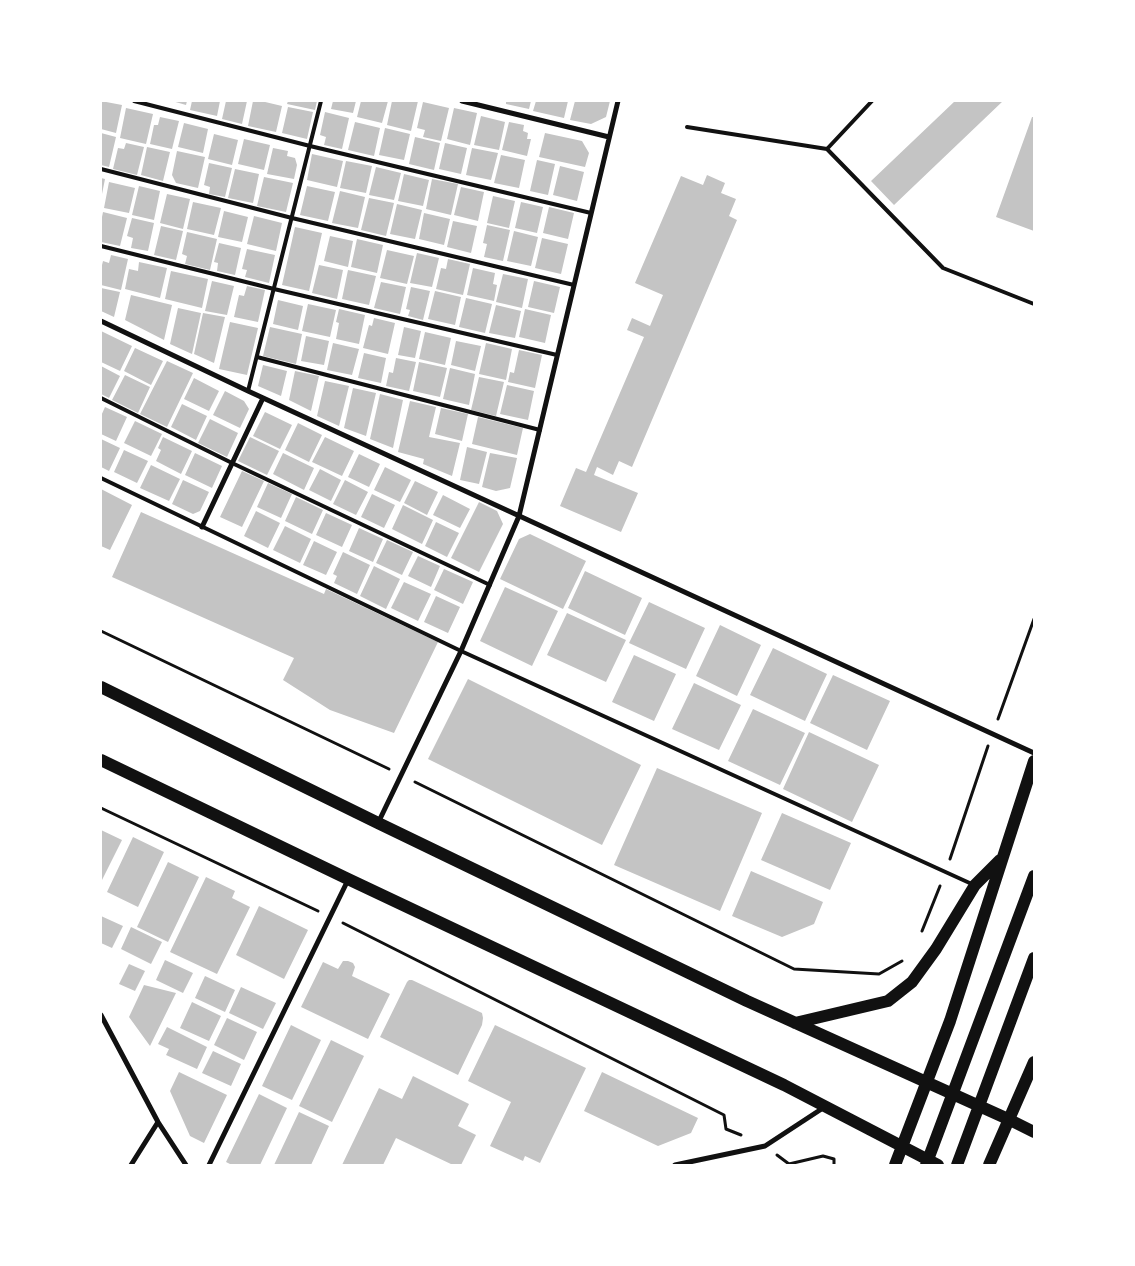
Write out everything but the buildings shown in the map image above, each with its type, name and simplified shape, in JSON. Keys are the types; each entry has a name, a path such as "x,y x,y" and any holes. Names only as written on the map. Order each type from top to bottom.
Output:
{"main road":[{"path":"101,687 747,1001 1034,1132"},
{"path":"101,760 767,1077 938,1165"},
{"path":"895,1165 948,1027 1034,761"},
{"path":"794,1023 888,1001 912,982 936,949 975,885 1003,858"},
{"path":"926,1165 1034,876"},
{"path":"957,1165 1034,958"},
{"path":"989,1165 1034,1062"}],"street":[{"path":"462,101 609,137"},
{"path":"378,823 461,651 520,516 618,101"},
{"path":"101,321 263,398 1034,752"},
{"path":"202,527 263,398"},
{"path":"209,1165 348,879"},
{"path":"101,1015 158,1122 186,1165"},
{"path":"675,1165 765,1146 826,1106"},
{"path":"130,1165 158,1122"}],"lane":[{"path":"134,101 310,146 591,213"},
{"path":"248,391 321,101"},
{"path":"827,149 872,101"},
{"path":"687,127 827,149 943,268 1034,304"},
{"path":"101,169 292,218 574,285"},
{"path":"101,246 557,356"},
{"path":"257,357 540,430"},
{"path":"101,398 232,463 490,585"},
{"path":"101,478 461,651 975,885"}],"path":[{"path":"920,936 946,872 992,734 1034,618"},
{"path":"101,631 401,775 794,969 879,974 905,960"},
{"path":"101,808 330,917 724,1115"}]}
